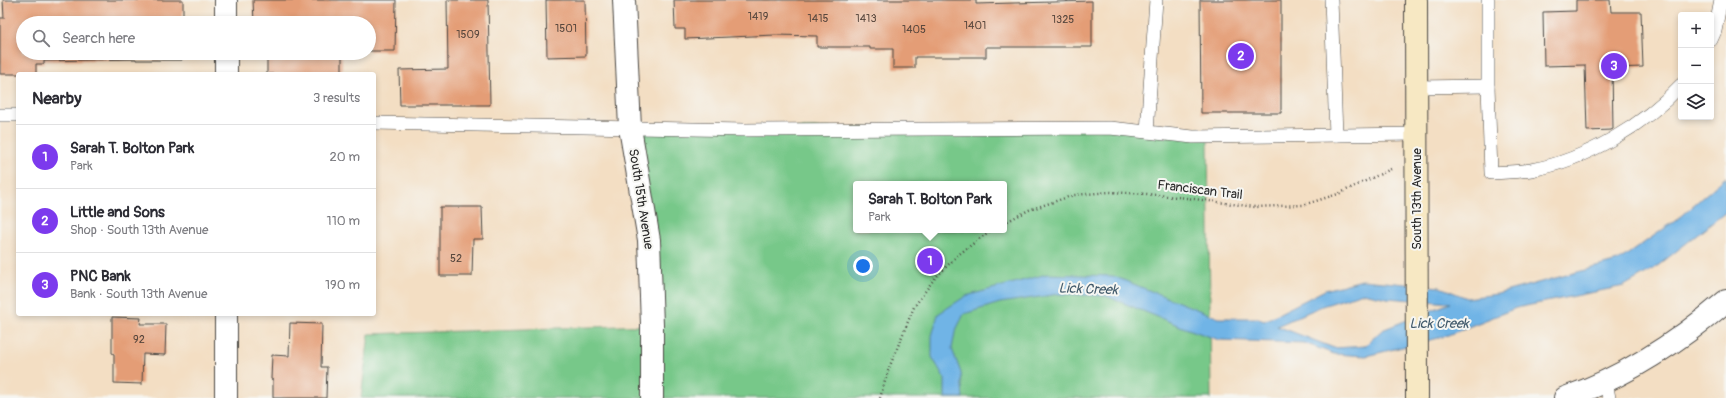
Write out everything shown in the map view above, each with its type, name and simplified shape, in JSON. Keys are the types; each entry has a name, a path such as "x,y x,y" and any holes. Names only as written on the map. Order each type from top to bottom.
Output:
{"street":[{"path":"226,0 226,16"},
{"name":"South 15th Avenue","path":"624,0 630,128 649,240 653,331 652,398"},
{"name":"South 13th Avenue","path":"1416,0 1417,394"},
{"path":"226,60 226,72"},
{"path":"1564,398 1608,390 1680,339 1726,302"},
{"path":"226,316 226,398"}],"lane":[{"path":"1147,132 1156,0"},
{"path":"1331,0 1336,135"},
{"path":"1488,0 1488,86 1491,173 1531,170 1570,159 1613,140 1666,101 1678,88"},
{"path":"1714,33 1720,0"},
{"path":"1417,87 1488,86"},
{"path":"0,115 16,115"},
{"path":"376,122 745,130 1110,128 1193,137 1417,134"}],"path":[{"name":"Franciscan Trail","path":"1007,221 1029,210 1074,195 1110,192 1163,195 1255,207 1303,206 1338,194 1392,168"},
{"path":"880,398 889,368 914,307 934,279 954,260 987,233"}],"green space":[{"path":"630,128 1109,128 1208,136 1211,398 361,398 369,334 652,325"}],"water":[{"name":"Lick Creek","path":"1726,177 1726,212 1655,268 1624,286 1516,308 1443,337 1366,356 1334,354 1304,343 1219,340 1106,296 1059,294 1000,303 964,314 955,332 952,349 961,373 963,398 945,398 945,379 932,357 932,336 938,314 966,296 1047,274 1113,276 1219,318 1257,318 1264,321 1325,290 1362,280 1440,287 1467,298 1497,294 1618,261 1675,221","holes":["1363,293 1387,298 1450,303 1382,330 1365,346 1334,348 1277,326 1322,306"]}],"building":[{"path":"3,0 183,0 183,16 16,16 16,60 90,60 44,61 44,64 36,64 36,72 0,74 0,18 4,18"},
{"path":"253,0 396,0 395,51 376,51 376,16 254,16"},
{"path":"447,0 488,0 490,105 400,105 399,70 448,69"},
{"path":"546,0 585,0 586,56 547,57"},
{"path":"674,0 976,0 976,4 1092,1 1092,47 986,47 986,57 915,57 915,68 893,68 893,49 870,49 870,47 817,47 817,36 775,35 685,39 685,29 675,29"},
{"path":"1200,0 1281,0 1281,113 1201,113"},
{"path":"1576,0 1610,0 1611,12 1641,12 1643,67 1612,68 1613,129 1611,130 1587,131 1585,65 1544,66 1543,12 1576,11"},
{"path":"267,60 342,60 342,72 267,72"},
{"path":"440,207 482,207 483,239 473,239 472,276 440,276"},
{"path":"112,317 141,318 140,324 166,324 165,355 143,354 142,384 114,383"},
{"path":"290,323 322,324 321,367 327,367 326,398 273,398 273,380 271,379 272,355 289,356"}],"place":[{"name":"Little and Sons","path":"1241,56"},
{"name":"PNC Bank","path":"1614,66"},
{"name":"Sarah T. Bolton Park","path":"930,261"}]}
